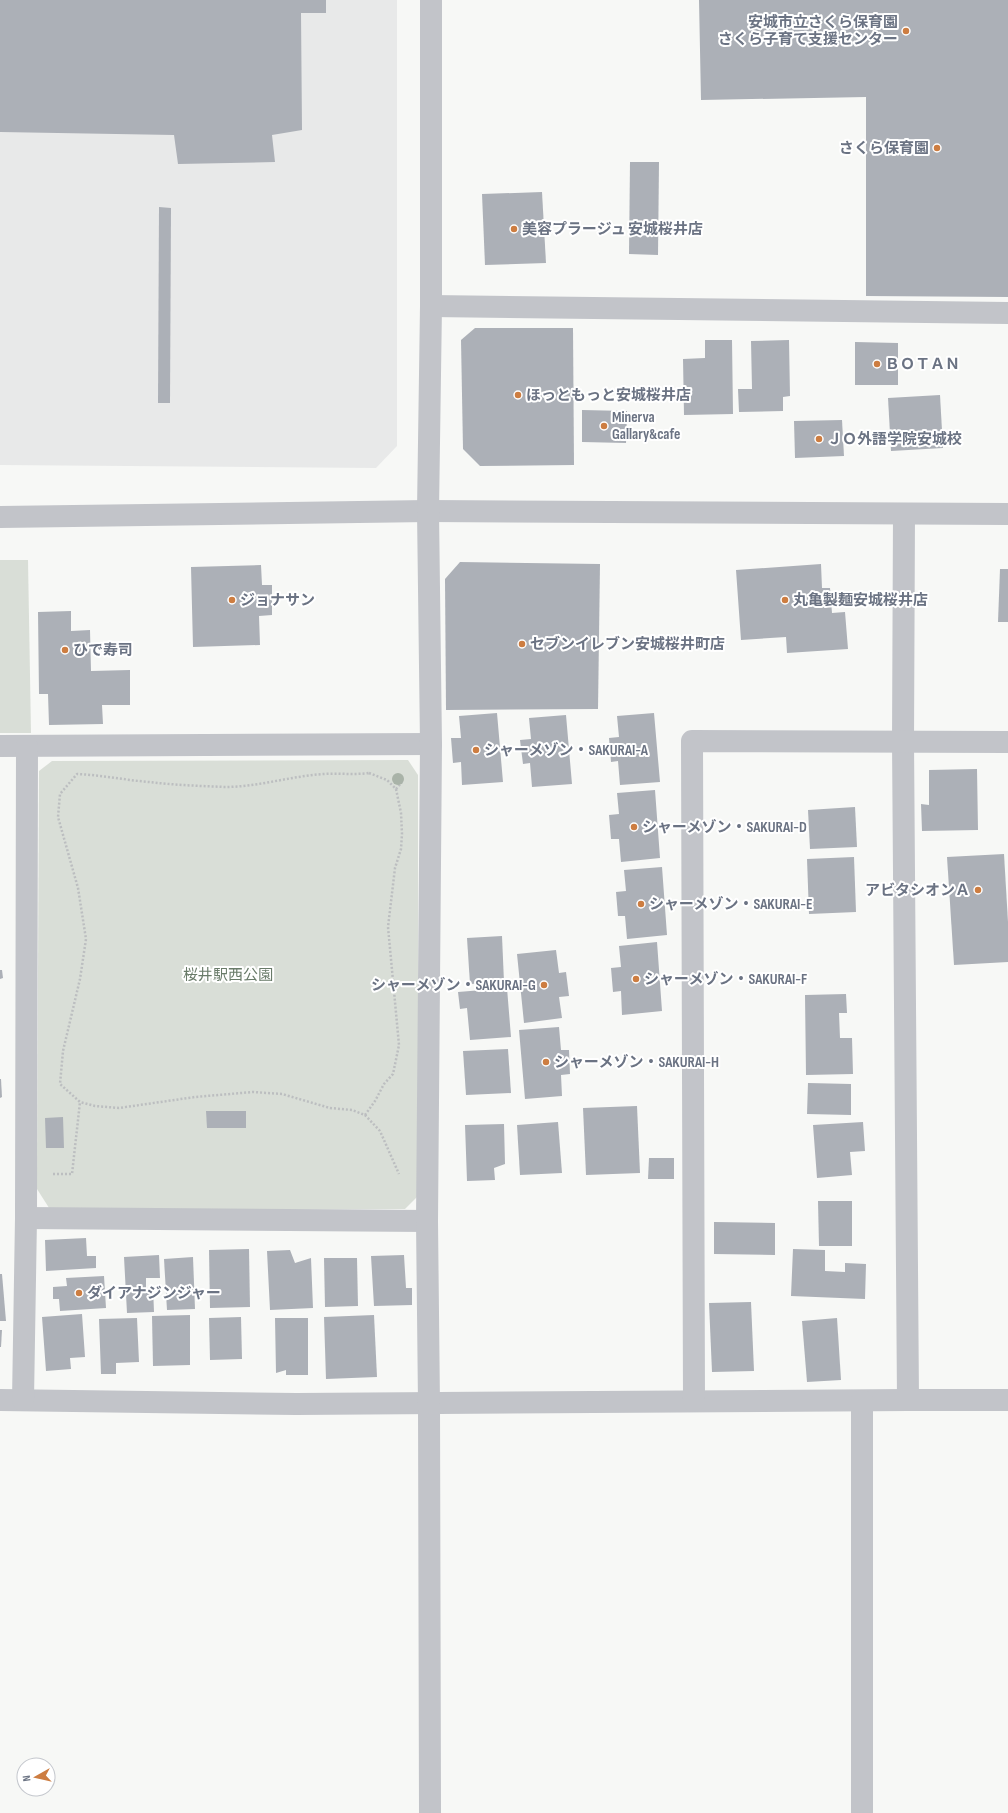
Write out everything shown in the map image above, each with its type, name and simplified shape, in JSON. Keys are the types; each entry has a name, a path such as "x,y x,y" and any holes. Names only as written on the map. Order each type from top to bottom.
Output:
{"street":[{"path":"430,1813 430,1404 428,1221 431,744 428,511 431,306 431,0"},
{"path":"431,306 1008,313"},
{"path":"0,517 428,511 1008,514"},
{"path":"904,514 903,741 908,1400"},
{"path":"694,1401 692,742 1008,742"},
{"path":"0,746 431,744"},
{"path":"23,1400 26,1218 27,746"},
{"path":"26,1218 428,1221"},
{"path":"0,1400 296,1404 430,1404 1008,1400"},
{"path":"862,1401 862,1813"}],"path":[{"path":"365,1115 375,1101 384,1084 393,1074 399,1045 388,927 395,868 401,849 402,834 401,813 396,789 387,780 369,773 357,775 324,774 276,780 249,786 225,787 148,782 108,776 77,774 60,794 58,817 78,888 86,939 80,979 63,1051 60,1084 80,1102 95,1106 119,1108 195,1097 253,1092 282,1094 330,1108 352,1110 365,1115 380,1131 399,1175"},
{"path":"51,1174 72,1174 80,1102"}],"shaded area":[{"path":"0,0 397,0 397,446 376,468 0,465"}],"green space":[{"path":"0,560 28,560 31,733 0,733"},
{"name":"桜井駅西公園","path":"408,760 418,775 418,1196 405,1209 51,1211 37,1189 39,771 52,761"}],"building":[{"path":"0,0 326,0 326,13 301,13 302,130 272,135 275,162 178,164 174,135 0,132"},
{"name":"さくら保育園","path":"699,0 1008,0 1008,297 866,296 866,97 701,100"},
{"path":"630,162 659,162 658,255 629,254"},
{"name":"美容プラージュ 安城桜井店","path":"542,192 546,263 485,265 482,194"},
{"path":"159,207 171,208 170,403 158,403"},
{"name":"ほっともっと安城桜井店","path":"475,328 573,328 574,465 480,466 463,449 461,340"},
{"path":"705,340 732,340 733,414 684,415 683,359 705,358"},
{"path":"789,340 790,396 783,397 783,411 739,412 738,389 752,389 751,341"},
{"name":"ＢＯＴＡＮ","path":"855,342 898,343 898,385 855,385"},
{"path":"940,395 943,448 891,451 888,398"},
{"name":"Minerva Gallary&cafe","path":"582,410 627,411 626,443 582,442"},
{"name":"ＪＯ外語学院安城校","path":"842,420 844,456 795,458 794,421"},
{"name":"セブンイレブン安城桜井町店","path":"460,562 600,564 598,709 446,710 445,579"},
{"name":"丸亀製麺安城桜井店","path":"821,564 822,588 830,588 832,613 845,612 848,649 787,653 786,637 741,640 736,570"},
{"name":"ジョナサン","path":"261,565 262,585 272,585 272,615 259,616 260,645 193,647 191,567"},
{"path":"1000,569 1008,569 1008,622 998,622"},
{"name":"ひで寿司","path":"71,611 71,631 90,630 91,671 130,670 130,705 102,705 103,724 49,725 48,694 39,694 38,612"},
{"name":"シャーメゾン・SAKURAI-A","path":"497,713 503,782 462,785 461,762 453,763 451,738 461,738 459,716"},
{"path":"654,713 660,782 620,785 618,761 611,762 609,738 619,737 617,716"},
{"path":"566,715 572,784 532,787 530,763 523,764 520,740 531,739 529,718"},
{"path":"977,769 978,830 922,831 921,804 929,805 929,770"},
{"name":"シャーメゾン・SAKURAI-D","path":"655,790 660,858 621,862 619,839 611,839 609,815 619,814 617,793"},
{"path":"855,807 857,847 810,849 808,810"},
{"name":"アビタシオンＡ","path":"1004,854 1008,922 1008,962 954,965 947,857"},
{"path":"854,857 856,912 809,914 807,859"},
{"name":"シャーメゾン・SAKURAI-E","path":"662,867 667,935 627,939 625,916 618,916 616,892 626,891 624,870"},
{"path":"502,936 504,982 470,984 467,938"},
{"name":"シャーメゾン・SAKURAI-F","path":"657,942 662,1011 622,1015 621,991 613,992 611,968 621,967 619,946"},
{"name":"シャーメゾン・SAKURAI-G","path":"556,950 559,973 566,972 569,996 559,997 562,1018 524,1023 517,954"},
{"path":"0,970 2,970 3,978 0,979"},
{"path":"507,988 511,1037 470,1040 467,1008 460,1009 458,992"},
{"path":"846,994 847,1013 839,1013 840,1038 852,1038 853,1074 806,1075 805,995"},
{"name":"シャーメゾン・SAKURAI-H","path":"559,1027 561,1050 569,1050 570,1074 561,1075 562,1096 525,1099 519,1030"},
{"path":"508,1049 511,1093 466,1095 463,1051"},
{"path":"0,1079 2,1097 0,1098"},
{"path":"808,1083 851,1084 851,1115 807,1114"},
{"path":"637,1106 640,1173 586,1175 583,1108"},
{"path":"206,1111 246,1111 246,1128 207,1128"},
{"path":"63,1117 64,1148 46,1148 45,1118"},
{"path":"558,1122 562,1173 520,1175 517,1125"},
{"path":"863,1122 865,1151 850,1152 852,1175 817,1178 813,1125"},
{"path":"504,1124 505,1164 494,1168 495,1180 467,1181 465,1125"},
{"path":"649,1158 674,1158 674,1179 648,1179"},
{"path":"818,1201 852,1201 852,1246 819,1246"},
{"path":"714,1222 775,1223 775,1255 714,1254"},
{"path":"86,1238 87,1256 96,1256 96,1268 46,1271 45,1240"},
{"path":"249,1249 250,1307 210,1308 209,1250"},
{"path":"793,1249 825,1250 825,1271 845,1272 845,1263 866,1264 865,1299 791,1296"},
{"path":"290,1250 295,1263 311,1258 313,1308 270,1310 267,1251"},
{"path":"159,1255 160,1278 146,1278 146,1289 153,1287 154,1312 127,1313 124,1257"},
{"path":"404,1255 406,1288 412,1288 412,1305 374,1306 371,1256"},
{"path":"193,1257 195,1309 167,1310 164,1259"},
{"path":"324,1258 357,1258 358,1306 325,1307"},
{"path":"0,1274 2,1274 6,1321 0,1321"},
{"name":"ダイアナジンジャー","path":"104,1276 106,1308 60,1311 59,1299 53,1299 53,1287 67,1286 66,1278"},
{"path":"751,1302 754,1371 712,1372 709,1303"},
{"path":"82,1314 85,1357 70,1358 71,1369 46,1371 42,1317"},
{"path":"190,1315 190,1365 153,1366 152,1316"},
{"path":"374,1315 377,1377 326,1379 324,1317"},
{"path":"241,1317 242,1359 210,1360 209,1318"},
{"path":"137,1318 139,1362 116,1363 116,1374 101,1374 99,1319"},
{"path":"275,1318 308,1318 308,1375 286,1375 286,1370 276,1373"},
{"path":"837,1318 841,1380 807,1382 802,1321"},
{"path":"0,1330 2,1330 1,1347 0,1347"}],"place":[{"name":"安城市立さくら保育園 さくら子育て支援センター","path":"906,31"},
{"name":"さくら保育園","path":"937,148"},
{"name":"美容プラージュ 安城桜井店","path":"514,229"},
{"name":"ＢＯＴＡＮ","path":"877,364"},
{"name":"ほっともっと安城桜井店","path":"518,395"},
{"name":"Minerva Gallary&cafe","path":"604,426"},
{"name":"ＪＯ外語学院安城校","path":"819,439"},
{"name":"ジョナサン","path":"232,600"},
{"name":"丸亀製麺安城桜井店","path":"785,600"},
{"name":"セブンイレブン安城桜井町店","path":"522,644"},
{"name":"ひで寿司","path":"65,650"},
{"name":"シャーメゾン・SAKURAI-A","path":"476,750"},
{"name":"シャーメゾン・SAKURAI-D","path":"634,827"},
{"name":"アビタシオンＡ","path":"978,890"},
{"name":"シャーメゾン・SAKURAI-E","path":"641,904"},
{"name":"シャーメゾン・SAKURAI-F","path":"636,979"},
{"name":"シャーメゾン・SAKURAI-G","path":"544,985"},
{"name":"シャーメゾン・SAKURAI-H","path":"546,1062"},
{"name":"ダイアナジンジャー","path":"79,1293"}]}
